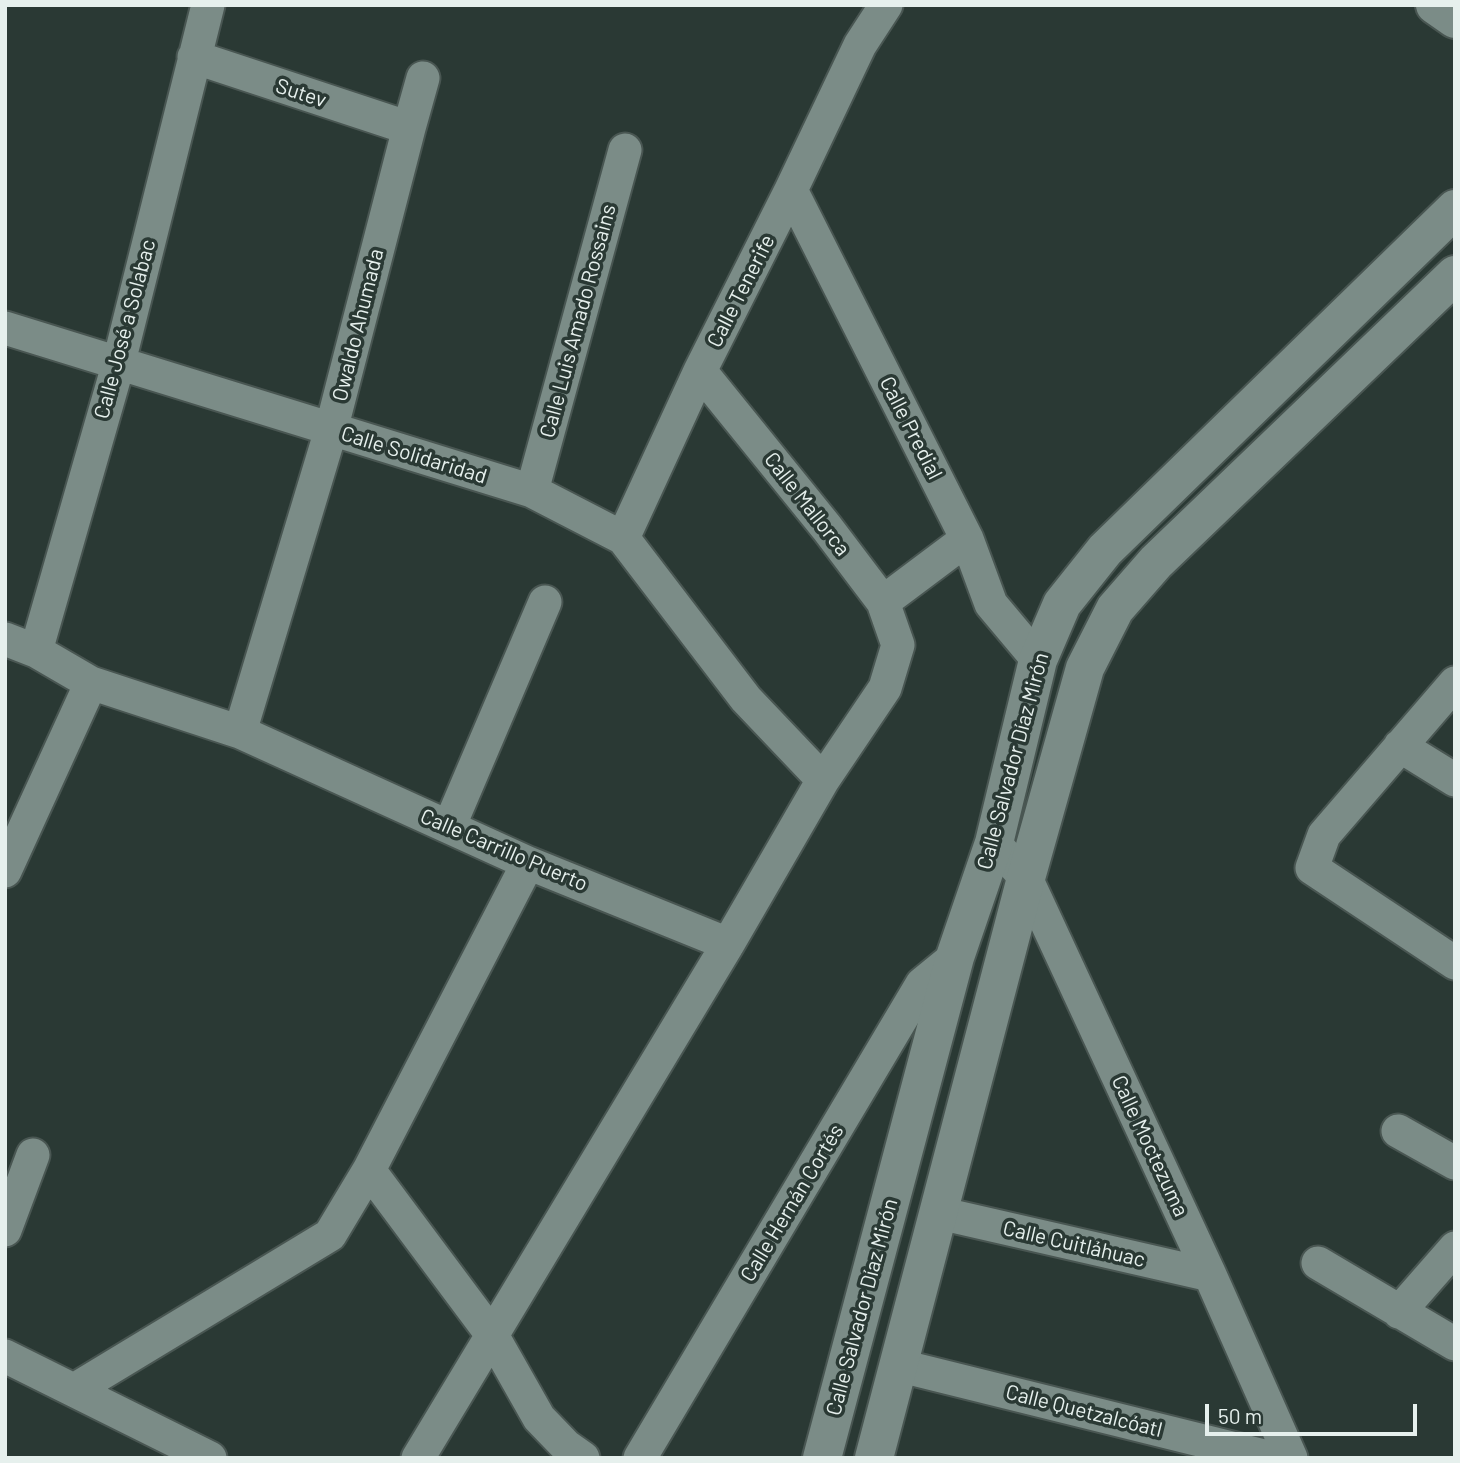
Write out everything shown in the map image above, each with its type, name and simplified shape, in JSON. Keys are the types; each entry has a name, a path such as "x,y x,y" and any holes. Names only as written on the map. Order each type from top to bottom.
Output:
{"street":[{"name":"Calle José a Solabac","path":"36,651 118,362 208,5"},
{"name":"Calle Tenerife","path":"623,538 700,371 791,190 860,44 886,5"},
{"path":"1435,5 1455,19"},
{"name":"Sutev","path":"194,57 409,128"},
{"name":"Owaldo Ahumada","path":"240,732 331,430 423,79"},
{"name":"Calle Luis Amado Rossains","path":"532,491 625,150"},
{"name":"Calle Predial","path":"791,190 967,540 991,604 1038,660"},
{"name":"Calle Salvador Díaz Mirón","path":"822,1458 955,957 994,843 1038,660 1062,604 1105,550 1455,209"},
{"name":"Calle Salvador Díaz Mirón","path":"874,1458 1026,878 1085,668 1115,610 1156,562 1455,275"},
{"name":"Calle Solidaridad","path":"5,328 532,491 623,538 746,699 823,780"},
{"name":"Calle Mallorca","path":"700,371 827,528 883,603 898,645 885,688 823,780"},
{"path":"1195,463 1227,495"},
{"path":"883,603 967,540"},
{"path":"449,827 544,602"},
{"name":"Calle Carrillo Puerto","path":"5,639 36,651 91,683 240,732 528,863 728,944"},
{"path":"5,871 91,683"},
{"path":"1455,683 1324,835 1312,868 1455,963"},
{"path":"1400,746 1455,780"},
{"path":"418,1458 728,944 823,780"},
{"name":"Calle Moctezuma","path":"994,843 1026,878 1210,1275 1291,1458"},
{"path":"74,1390 330,1235 369,1170 528,863"},
{"name":"Calle Hernán Cortés","path":"641,1458 922,984 955,957"},
{"path":"1398,1131 1455,1163"},
{"path":"5,1230 33,1154"},
{"path":"369,1170 492,1335 539,1419 566,1446 583,1458"},
{"name":"Calle Cuitláhuac","path":"939,1213 1210,1275"},
{"path":"1399,1312 1455,1248"},
{"path":"1318,1263 1455,1344"},
{"path":"5,1356 203,1456"},
{"name":"Calle Quetzalcóatl","path":"897,1365 1272,1458"}]}
